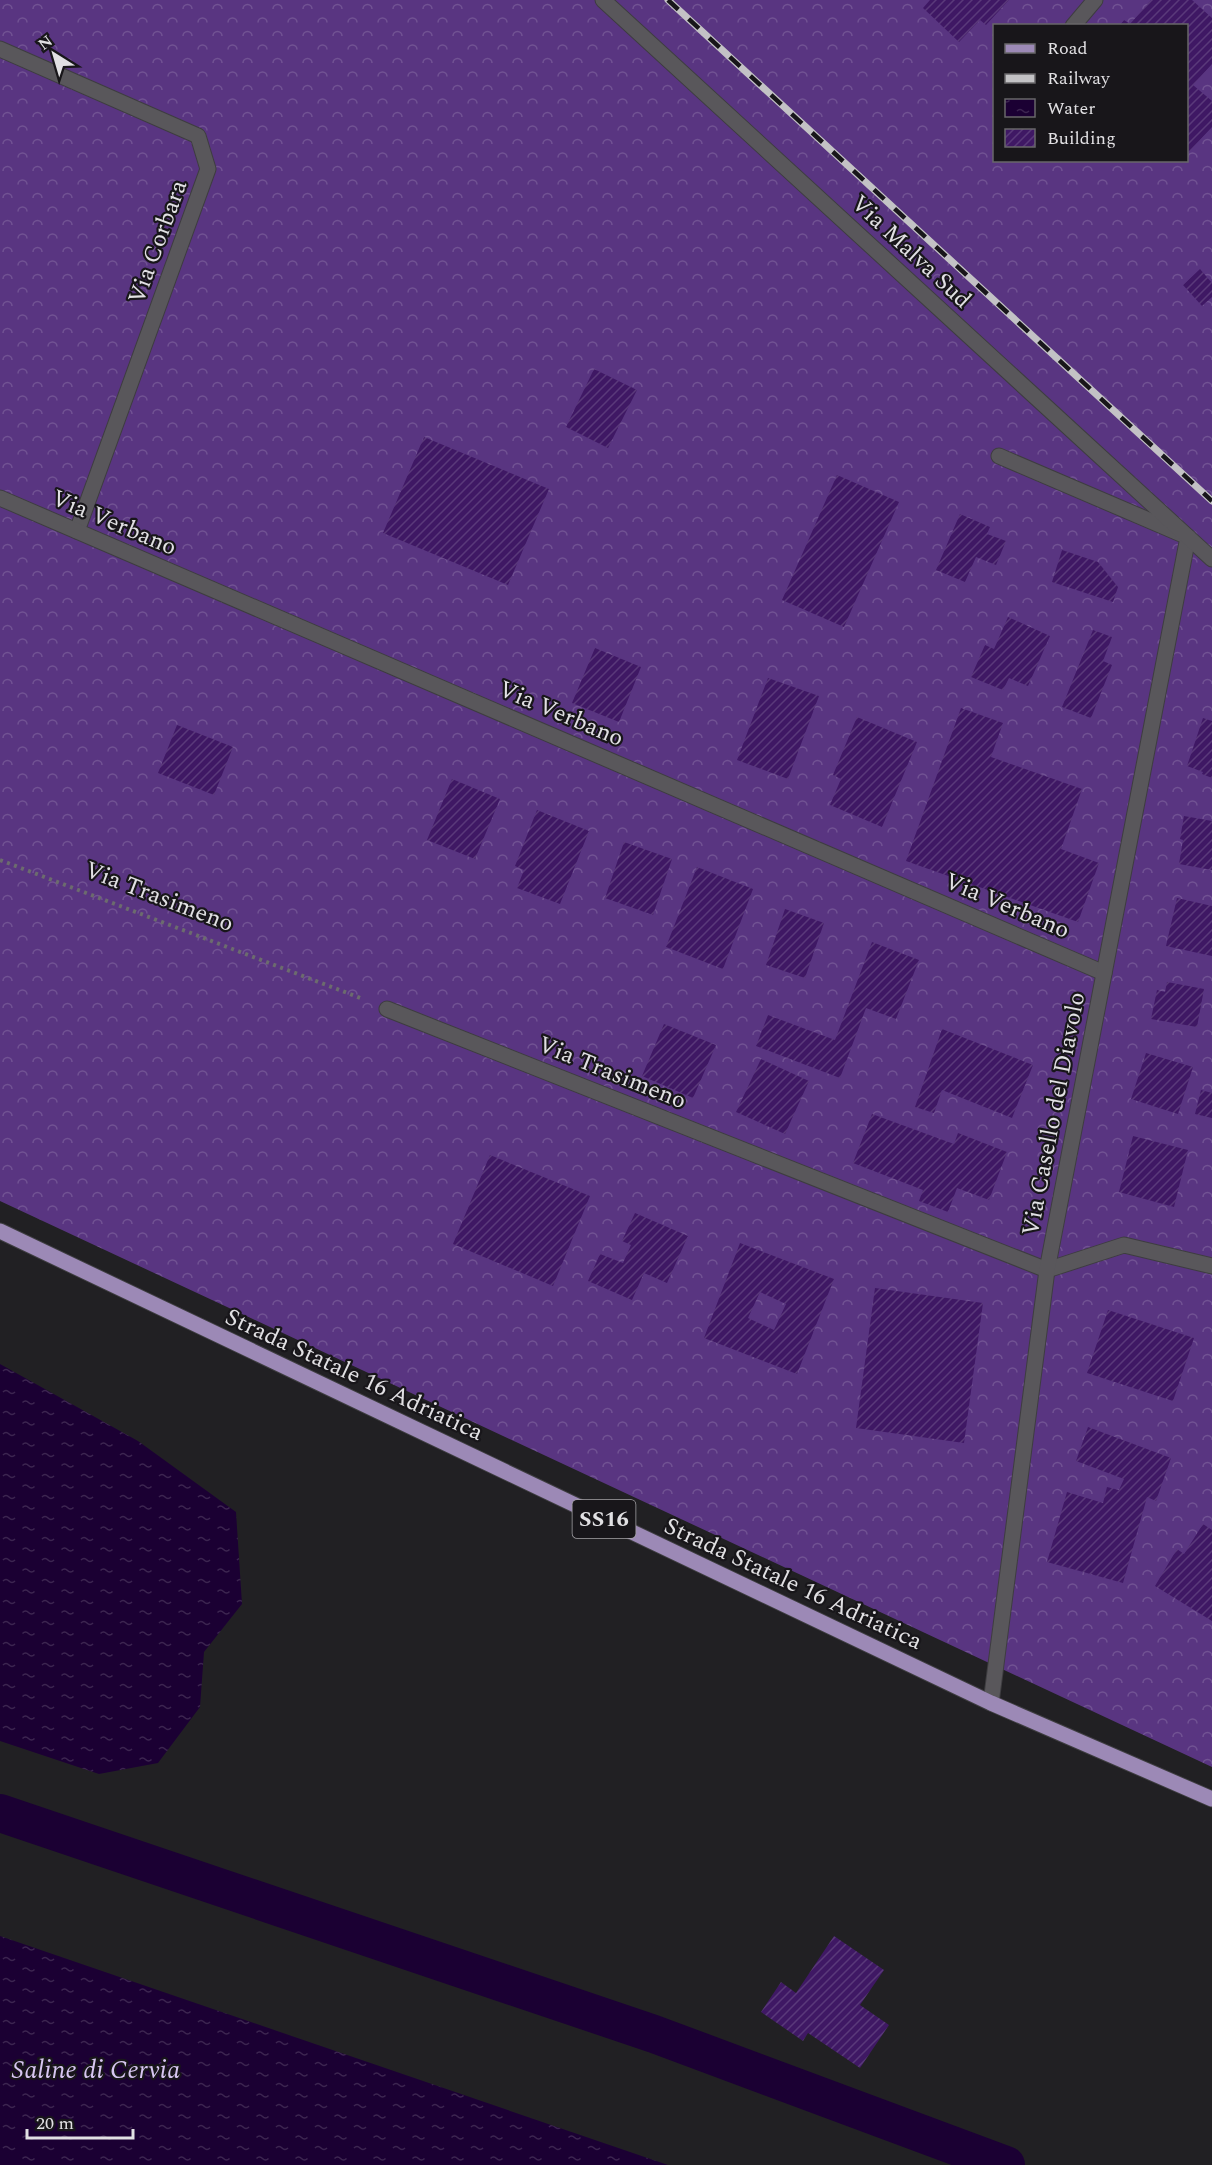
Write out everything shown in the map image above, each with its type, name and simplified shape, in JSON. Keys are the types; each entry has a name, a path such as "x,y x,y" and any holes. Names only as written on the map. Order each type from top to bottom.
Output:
{"main road":[{"name":"Strada Statale 16 Adriatica","path":"0,1232 991,1703 1212,1799"}],"street":[{"name":"Via Malva Sud","path":"603,0 1212,559"},
{"path":"1074,24 1095,0"},
{"name":"Via Corbara","path":"0,50 198,136 208,169 77,531"},
{"name":"Via Malva Sud","path":"999,456 1188,537"},
{"name":"Via Verbano","path":"0,498 1104,972"},
{"name":"Via Casello del Diavolo","path":"991,1703 1047,1270 1188,537"},
{"name":"Via Trasimeno","path":"387,1008 1047,1270"},
{"path":"1047,1270 1124,1245 1212,1266"}],"path":[{"name":"Via Trasimeno","path":"0,860 387,1008"}],"green space":[{"path":"0,0 1212,0 1212,1767 0,1201"}],"water":[{"path":"0,1364 138,1441 236,1512 242,1604 204,1652 200,1707 158,1763 99,1774 0,1741"},
{"name":"Saline di Cervia","path":"0,1936 668,2165 0,2165"}],"building":[{"path":"930,0 1009,0 986,25 980,20 959,42 923,8"},
{"path":"1151,0 1192,0 1212,18 1212,64 1193,85 1212,101 1212,127 1188,153 1188,24 1130,24"},
{"path":"1200,269 1212,283 1212,297 1202,306 1183,285"},
{"path":"594,369 637,390 608,448 566,427"},
{"path":"424,437 549,489 508,585 383,533"},
{"path":"837,475 899,502 844,627 782,600"},
{"path":"960,514 990,527 987,534 1006,541 996,565 976,557 965,582 936,570"},
{"path":"1062,550 1098,562 1118,587 1113,602 1052,582"},
{"path":"1008,617 1050,636 1028,686 1009,678 1003,690 971,677 985,645 994,649"},
{"path":"1093,630 1112,637 1103,661 1112,665 1091,718 1062,707"},
{"path":"595,648 641,667 619,722 572,703"},
{"path":"768,678 819,696 788,779 737,760"},
{"path":"961,708 1003,723 991,757 1082,789 1061,849 1099,863 1078,922 906,861"},
{"path":"857,717 917,742 882,827 830,805 841,779 833,775"},
{"path":"1203,718 1212,721 1212,778 1187,766"},
{"path":"177,725 233,747 214,795 158,773"},
{"path":"452,779 500,799 475,859 427,840"},
{"path":"537,810 589,831 560,904 517,888 524,870 515,866"},
{"path":"1184,816 1212,821 1212,870 1179,864"},
{"path":"624,842 672,859 653,915 605,898"},
{"path":"697,867 753,889 723,969 666,947"},
{"path":"1177,898 1212,906 1212,956 1166,946"},
{"path":"785,909 824,923 805,978 766,965"},
{"path":"872,942 919,960 896,1019 866,1008 840,1078 756,1046 768,1015 835,1040"},
{"path":"1167,982 1204,989 1197,1027 1151,1019 1157,990 1165,992"},
{"path":"664,1024 716,1045 693,1098 642,1076"},
{"path":"942,1029 1033,1065 1012,1118 942,1090 934,1113 915,1107"},
{"path":"1146,1053 1193,1067 1178,1114 1131,1099"},
{"path":"761,1059 809,1081 785,1134 736,1112"},
{"path":"1201,1090 1212,1093 1212,1118 1195,1114"},
{"path":"872,1114 954,1144 958,1133 1007,1152 989,1200 957,1188 948,1212 919,1201 923,1190 853,1163"},
{"path":"1133,1136 1188,1150 1174,1207 1119,1192"},
{"path":"490,1155 590,1196 553,1286 453,1244"},
{"path":"635,1213 688,1236 667,1283 644,1273 632,1300 588,1281 600,1254 623,1263 631,1245 622,1241"},
{"path":"740,1243 834,1279 797,1374 704,1338","holes":["760,1292 786,1304 774,1330 748,1318"]},
{"path":"875,1288 983,1303 964,1443 856,1428"},
{"path":"1108,1310 1194,1338 1173,1401 1087,1373"},
{"path":"1088,1427 1171,1458 1156,1501 1147,1497 1123,1583 1047,1562 1067,1492 1103,1503 1107,1487 1119,1490 1124,1479 1076,1461"},
{"path":"1203,1524 1212,1530 1212,1621 1155,1586 1177,1549 1184,1554"},
{"path":"834,1936 884,1970 860,2005 889,2025 860,2068 808,2033 803,2041 761,2012 781,1982 796,1993"}],"waterway":[{"path":"0,1813 654,2034 1006,2165"}],"railway":[{"path":"668,0 1212,501"}]}
